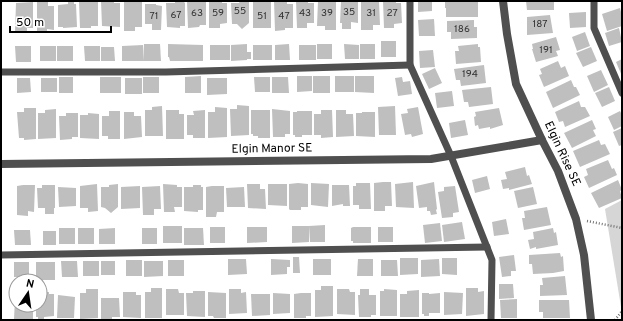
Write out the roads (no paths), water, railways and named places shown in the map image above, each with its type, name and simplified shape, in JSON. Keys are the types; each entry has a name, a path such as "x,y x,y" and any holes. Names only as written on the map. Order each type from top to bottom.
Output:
{"street":[{"name":"Elgin Rise SE","path":"503,1 516,84 558,171 576,219 584,255 591,320"},
{"name":"Elgin Manor SE","path":"1,164 431,159 542,140"}],"lane":[{"path":"410,1 410,65 451,156 492,260 491,320"},
{"path":"594,1 594,28 622,93"},
{"path":"1,72 166,72 410,65"},
{"path":"1,255 487,247"}]}
